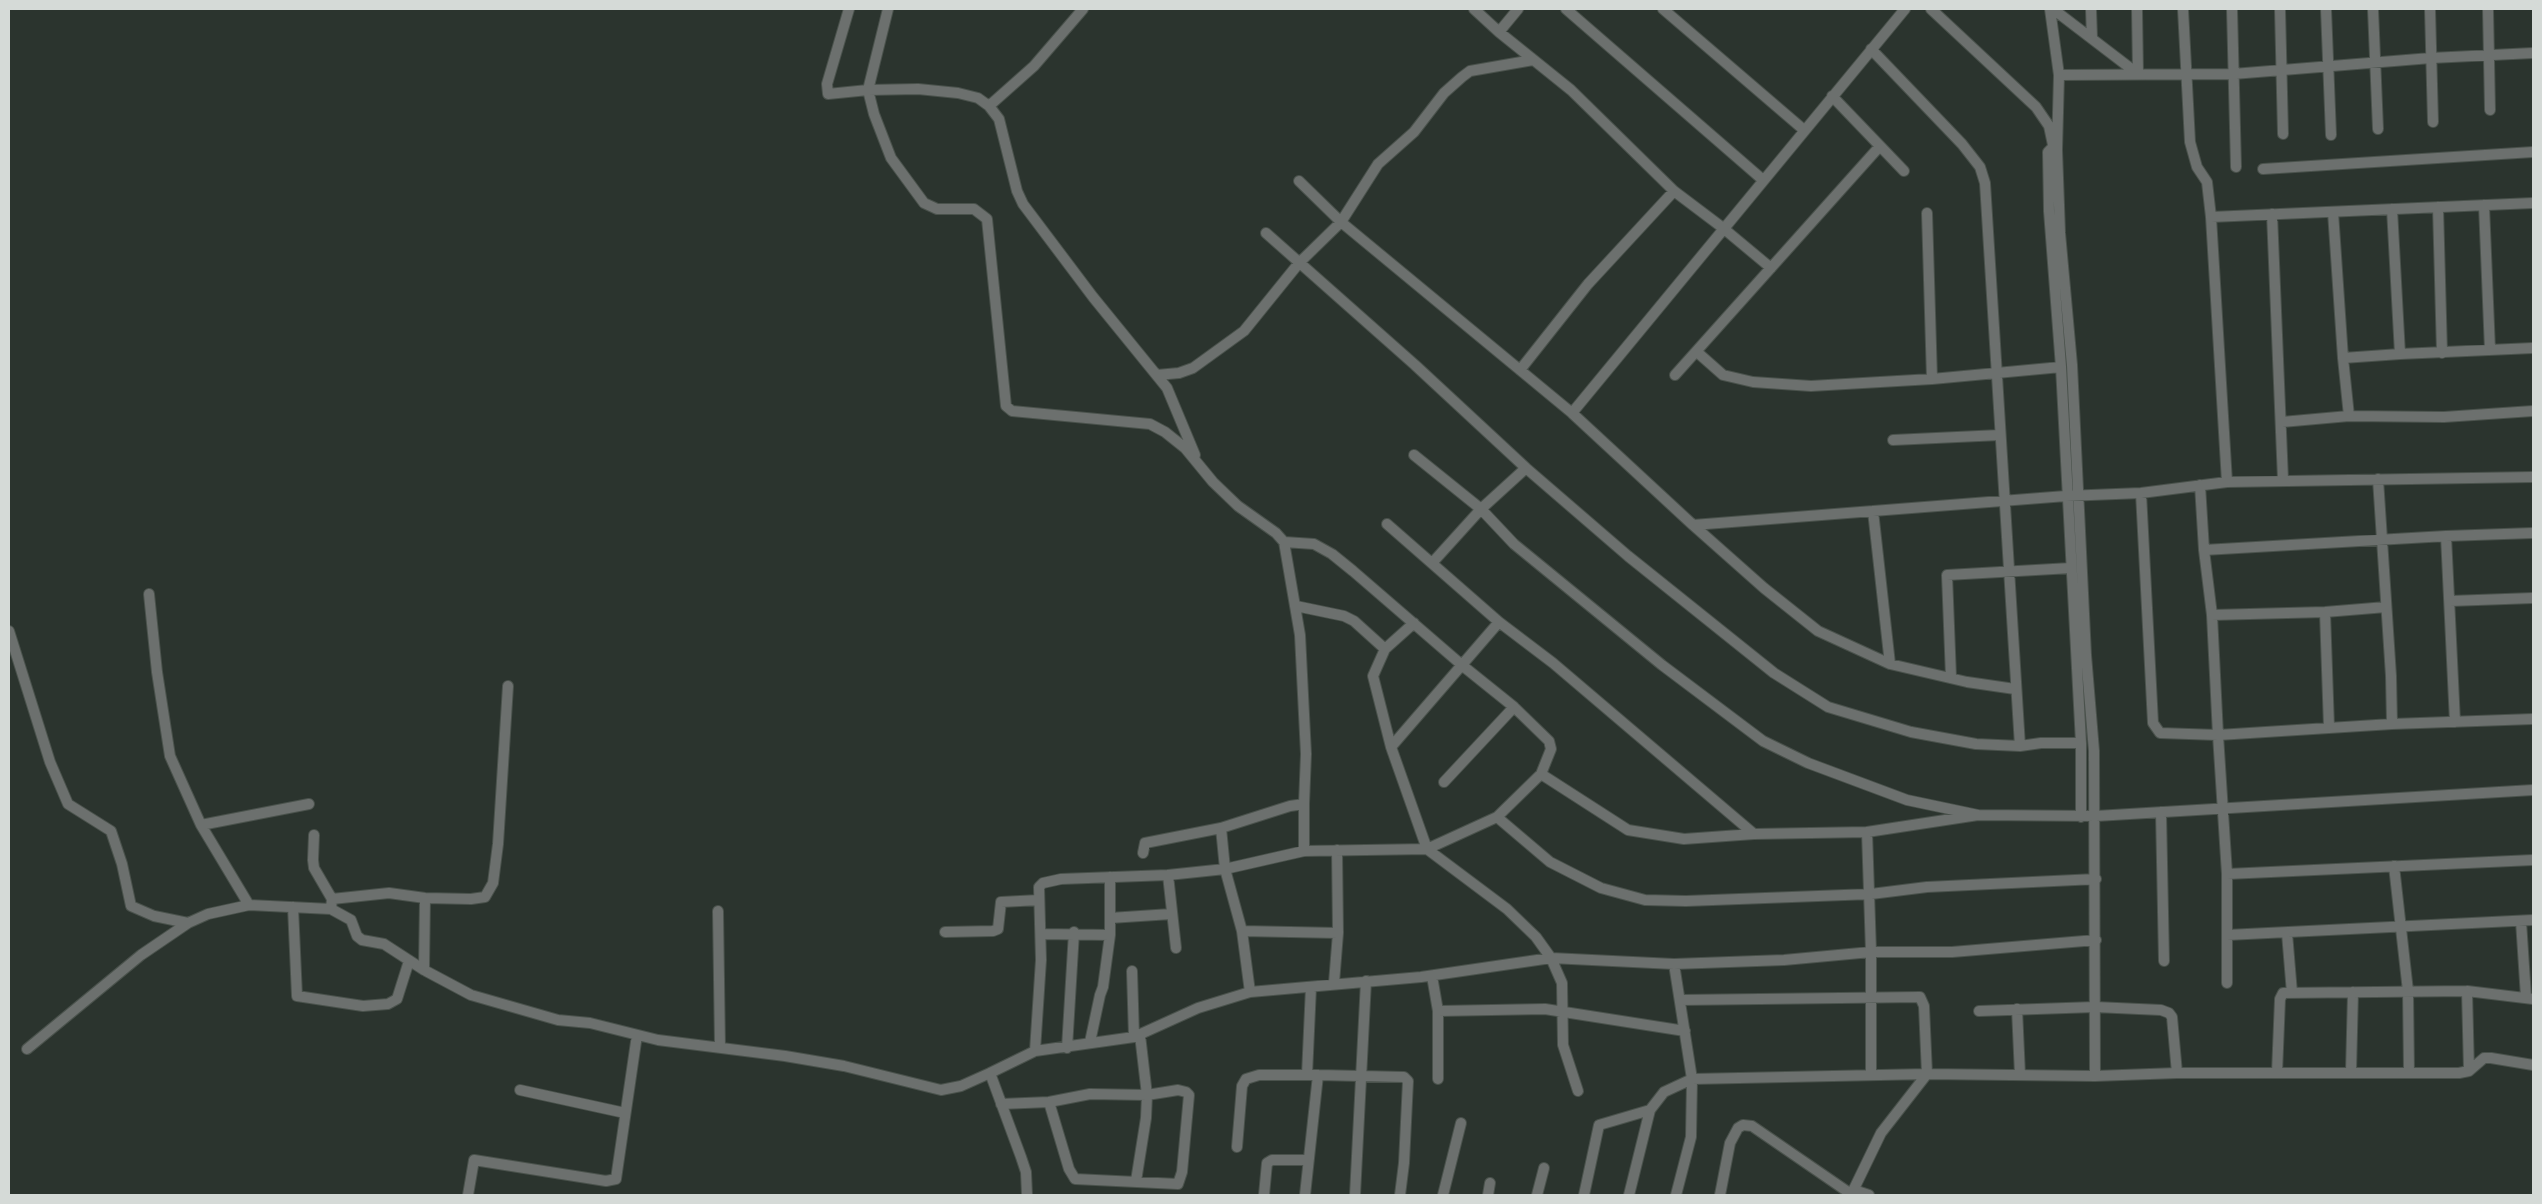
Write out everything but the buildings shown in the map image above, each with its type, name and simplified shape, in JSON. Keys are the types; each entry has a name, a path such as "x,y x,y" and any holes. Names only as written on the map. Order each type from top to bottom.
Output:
{"street":[{"path":"849,9 826,90 832,95 868,90 918,89 978,98 989,106 998,120 1017,191 1023,204 1092,297 1167,388 1200,466"},
{"path":"888,9 868,90 874,114 891,158 924,203 938,209 974,209 987,219 1006,406 1012,411 1150,424 1165,432 1185,448 1213,482 1241,508 1276,533 1284,542 1300,635 1304,724 1304,851"},
{"path":"989,106 1034,66 1083,9"},
{"path":"1474,9 1499,32 1571,90 1674,191 1724,228 1771,268"},
{"path":"1499,32 1518,9"},
{"path":"1566,9 1763,180"},
{"path":"1663,9 1804,130"},
{"path":"1572,413 1904,9"},
{"path":"1931,9 2036,107 2049,126 2055,150"},
{"path":"2052,9 2138,74"},
{"path":"2052,9 2059,75 2055,150 2060,233 2072,365 2086,655 2094,751 2096,816 2095,1076"},
{"path":"2091,9 2092,38"},
{"path":"2137,9 2138,74"},
{"path":"2183,9 2190,142 2197,168 2207,182 2211,217 2227,482"},
{"path":"2232,9 2236,167"},
{"path":"2280,9 2283,134"},
{"path":"2326,9 2331,135"},
{"path":"2373,9 2378,129"},
{"path":"2430,9 2433,122"},
{"path":"2488,9 2490,110"},
{"path":"1871,49 1962,144 1980,167 1985,183 2020,746"},
{"path":"2059,75 2233,74 2431,58 2533,53"},
{"path":"1157,376 1180,373 1193,368 1244,331 1299,263 1341,222 1378,164 1414,132 1444,93 1462,77 1470,71 1533,60"},
{"path":"1832,96 1904,171"},
{"path":"1675,376 1880,146"},
{"path":"2055,150 2049,150 2048,156 2049,211 2061,367 2066,496 2081,743 2081,817"},
{"path":"2263,169 2533,152"},
{"path":"1299,181 1341,222 1572,413 1764,588 1818,631 1890,664 2015,688"},
{"path":"1520,370 1588,284 1674,191"},
{"path":"2211,217 2533,203"},
{"path":"2484,205 2490,350"},
{"path":"2438,207 2442,353"},
{"path":"2392,209 2400,354"},
{"path":"2333,212 2349,416"},
{"path":"1927,213 1932,379"},
{"path":"2272,214 2283,480"},
{"path":"1266,233 1415,365 1526,468 1628,556 1774,674 1828,707 1911,732 1976,744 2020,746 2040,742 2081,743"},
{"path":"2343,358 2533,348"},
{"path":"1697,352 1723,375 1752,382 1811,386 1932,379 2061,367"},
{"path":"2282,422 2349,416 2444,417 2533,412"},
{"path":"1893,440 2000,435"},
{"path":"1414,455 1481,509 1529,556 1662,665 1763,741 1808,763 1907,800 1978,815"},
{"path":"1433,562 1481,509 1526,468"},
{"path":"1693,525 2078,495 2141,493 2227,482 2533,477"},
{"path":"2378,479 2391,676 2392,724"},
{"path":"2200,485 2204,550 2212,615 2224,810 2227,874 2227,983"},
{"path":"2141,493 2153,723 2160,733 2218,735 2329,727 2533,719"},
{"path":"1873,511 1890,664"},
{"path":"1387,524 1433,562 1499,622 1553,663 1754,834"},
{"path":"2204,550 2381,538 2533,533"},
{"path":"2446,536 2455,722"},
{"path":"1035,1051 1041,934 1039,887 1043,882 1061,879 1168,875 1225,869 1304,851 1427,849 1497,817 1541,774 1551,749 1548,741 1514,707 1332,554 1314,544 1284,542"},
{"path":"1950,677 1946,575 2071,568"},
{"path":"149,594 157,672 170,756 201,825 250,905"},
{"path":"2450,601 2533,598"},
{"path":"1296,606 1344,616 1354,621 1385,649"},
{"path":"2212,615 2325,612 2386,607"},
{"path":"2325,612 2329,727"},
{"path":"1391,748 1499,622"},
{"path":"1414,623 1385,649 1373,676 1391,748 1427,849 1507,909 1536,937 1551,958 1562,983 1563,1045 1578,1091"},
{"path":"9,631 50,762 68,804 111,831 122,864 131,906 154,916 188,924"},
{"path":"27,1049 141,955 188,924 208,914 250,905 293,907 332,904 389,893 425,898 471,900 485,897 493,883 498,844 508,686"},
{"path":"1444,782 1514,707"},
{"path":"1541,774 1628,830 1684,839 1754,834 1867,832 1978,815 2081,817 2224,810 2533,790"},
{"path":"201,825 309,804"},
{"path":"1143,853 1144,843 1221,828 1290,806 1304,804"},
{"path":"2161,812 2164,961"},
{"path":"1497,817 1550,862 1600,888 1645,900 1686,901 1870,894 1926,887 2096,879"},
{"path":"1221,828 1225,869 1242,931 1250,992"},
{"path":"1867,832 1870,894 1871,1074"},
{"path":"314,834 314,868 332,904 351,920 357,936 362,940 384,944 424,970 471,995 558,1020 590,1023 658,1040 785,1056 844,1066 941,1090 966,1084 1035,1051 1067,1048 1090,1042 1137,1036 1198,1008 1250,992 1432,976 1551,958 1674,964 1784,960 1870,952 1952,952 2096,940"},
{"path":"1334,984 1338,933 1337,850"},
{"path":"2227,874 2533,860"},
{"path":"2394,866 2408,991 2409,1073"},
{"path":"1168,875 1176,948"},
{"path":"1090,1042 1100,995 1104,987 1110,935 1110,877"},
{"path":"424,970 425,898"},
{"path":"945,932 993,931 998,929 1001,902 1039,900"},
{"path":"293,907 297,996 363,1006 388,1004 397,998 409,961"},
{"path":"718,911 720,1048"},
{"path":"1110,918 1171,914"},
{"path":"2227,935 2533,920"},
{"path":"2277,1073 2280,999 2284,993 2468,991 2530,998 2520,921"},
{"path":"1242,931 1338,933"},
{"path":"1041,934 1074,932 1110,935"},
{"path":"1067,1048 1074,932"},
{"path":"2287,933 2292,992"},
{"path":"1674,964 1692,1079 1691,1137 1676,1195"},
{"path":"1132,971 1137,1036 1147,1095 1146,1118 1136,1181"},
{"path":"1432,976 1438,1011 1438,1079"},
{"path":"1355,1195 1366,981"},
{"path":"1305,1195 1313,1075 1311,987"},
{"path":"2468,991 2469,1071"},
{"path":"2351,1072 2353,992"},
{"path":"1680,1000 1870,996 1920,997 1924,1006 1928,1074 1881,1133 1852,1193"},
{"path":"1979,1011 2095,1007 2161,1010 2170,1013 2172,1017 2177,1073"},
{"path":"1438,1011 1545,1009 1685,1031"},
{"path":"2016,1010 2020,1075"},
{"path":"468,1195 474,1160 606,1181 616,1179 637,1035"},
{"path":"1629,1195 1650,1110 1664,1092 1692,1079 1871,1074 2095,1076 2177,1073 2459,1073 2469,1071 2484,1058 2533,1065"},
{"path":"990,1073 1026,1172 1027,1195"},
{"path":"1237,1147 1242,1086 1246,1079 1259,1076 1313,1075 1404,1077 1408,1081 1404,1163 1400,1195"},
{"path":"520,1090 625,1113"},
{"path":"1001,1104 1049,1102 1090,1094 1147,1095 1178,1090 1189,1095 1182,1172 1178,1184 1075,1179 1069,1169 1049,1102"},
{"path":"1584,1195 1599,1125 1650,1110"},
{"path":"1443,1195 1461,1124"},
{"path":"1720,1195 1730,1144 1738,1128 1742,1125 1752,1126 1852,1193 1869,1195"},
{"path":"1264,1195 1265,1167 1267,1163 1272,1160 1308,1160"},
{"path":"1536,1195 1544,1168"},
{"path":"1488,1195 1490,1182"}]}
